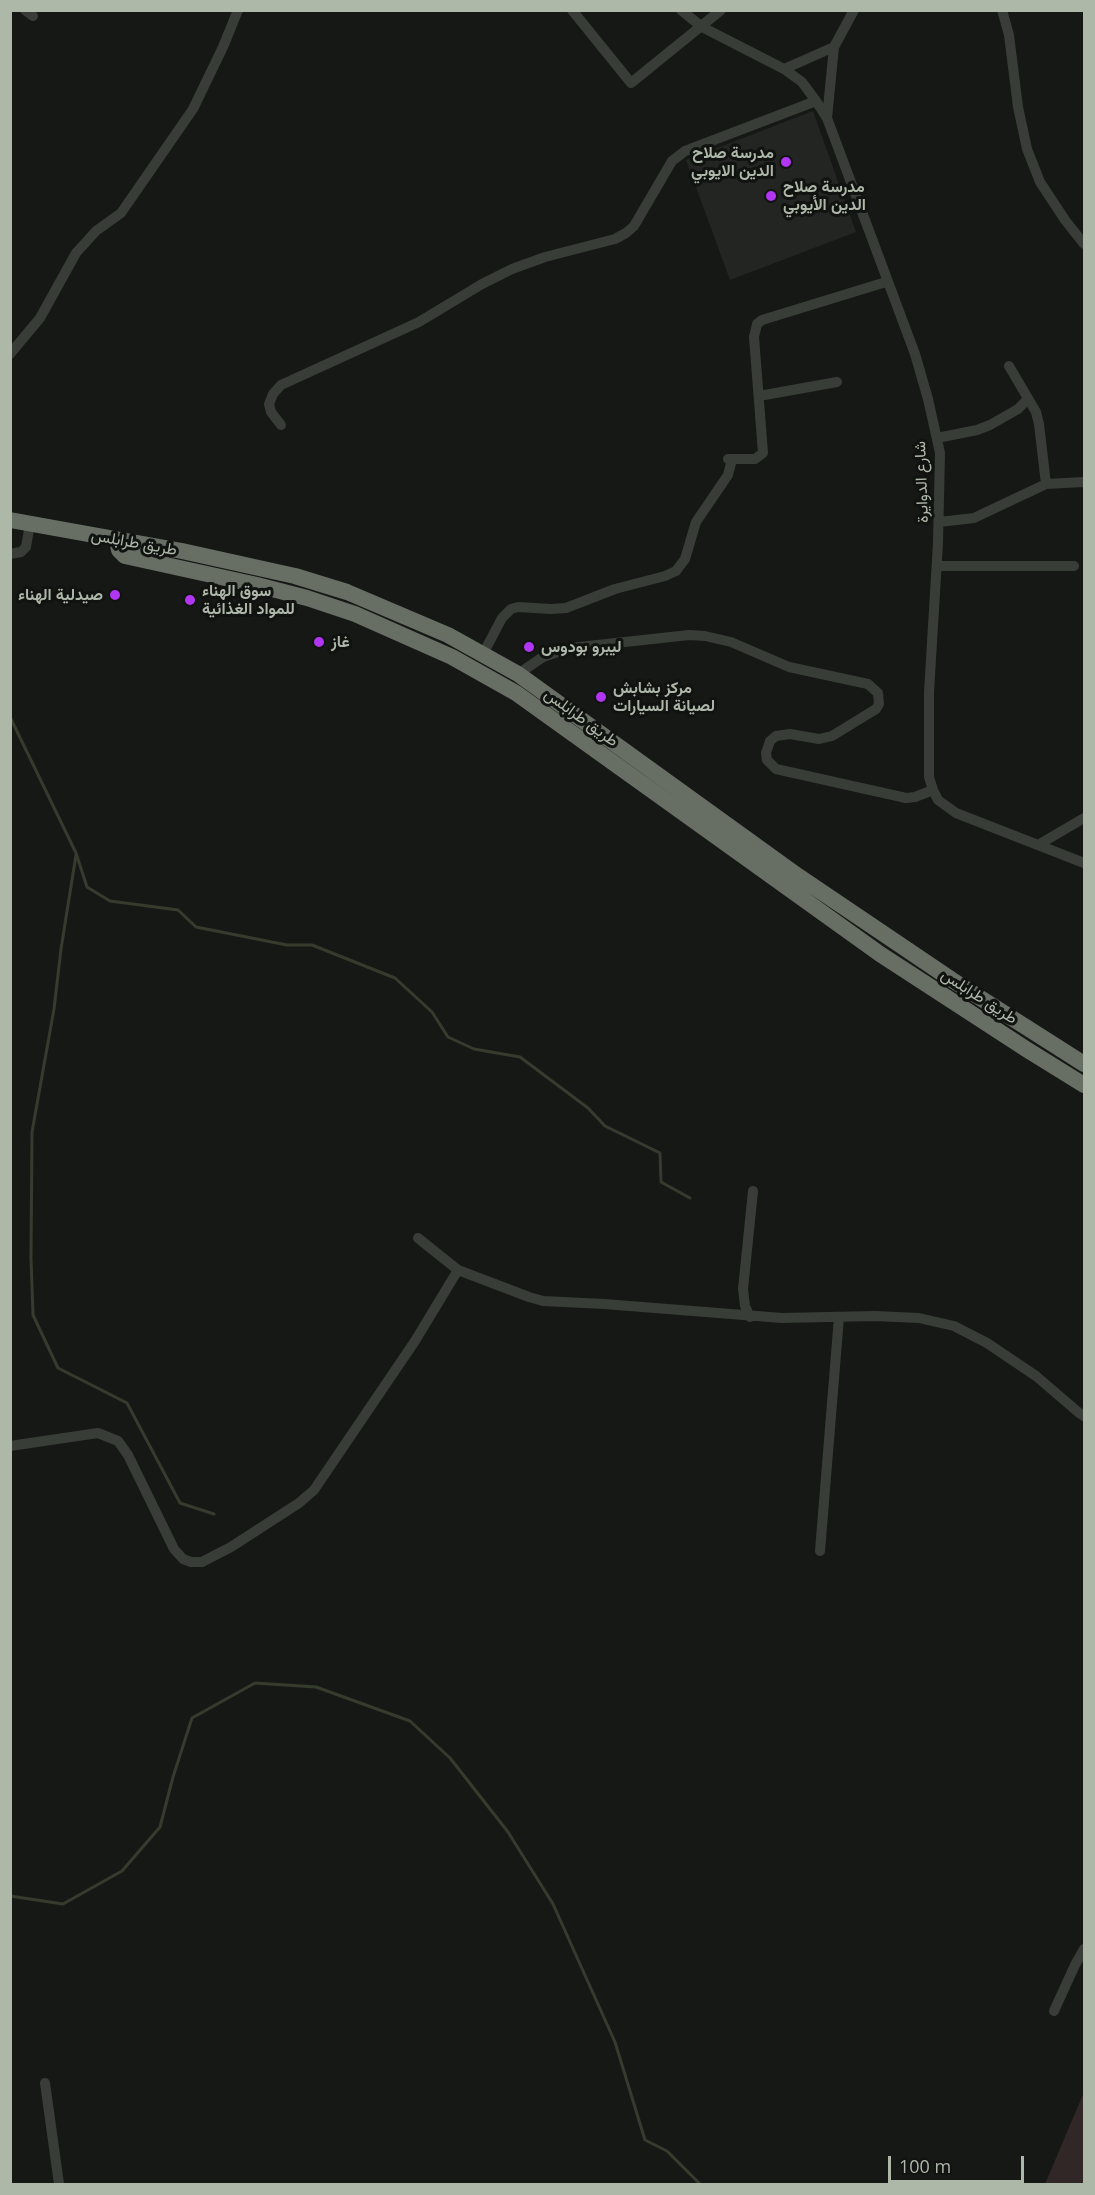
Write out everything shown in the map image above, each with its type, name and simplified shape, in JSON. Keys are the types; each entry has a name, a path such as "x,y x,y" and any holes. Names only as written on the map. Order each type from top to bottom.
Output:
{"highway":[{"name":"طريق طرابلس","path":"10,520 285,574 337,589 400,613 448,635 518,674 842,907 1034,1034 1084,1064"},
{"path":"117,540 119,550 125,556 307,598 355,614 452,657 507,688 880,954 1084,1085"}],"street":[{"path":"10,354 40,318 76,253 96,231 121,213 193,109 224,47 238,10"},
{"path":"572,10 631,83 721,10"},
{"path":"681,10 702,27 784,69 802,82 827,118"},
{"path":"827,118 834,47 854,10"},
{"path":"1002,10 1009,35 1018,107 1027,149 1040,182 1084,244"},
{"path":"784,69 834,47"},
{"path":"281,425 271,412 269,404 273,394 281,386 419,322 482,284 512,269 545,257 615,239 634,226 672,161 685,151 816,101"},
{"name":"شارع الدوايرة","path":"827,118 886,282 915,354 940,453 937,566 929,692 929,777 933,790"},
{"path":"483,654 502,618 511,609 519,607 566,608 615,589 676,571 685,559 696,522 729,472 730,459 755,459 764,453 754,337 757,324 762,320 886,282"},
{"path":"1009,366 1036,412 1046,484"},
{"path":"759,396 837,382"},
{"path":"937,438 961,434 990,425 1018,409 1028,399"},
{"path":"939,522 974,518 1046,484 1084,482"},
{"path":"10,554 21,552 26,548 30,524"},
{"path":"937,566 1074,566"},
{"path":"518,674 543,657 570,648 688,635 732,642 796,669 868,684 878,693 879,704 876,709 832,736 819,739 790,734 776,736 766,753 767,760 776,770 906,798 925,795 933,790 946,808 956,813 1084,863"},
{"path":"1038,845 1084,818"},
{"path":"750,1317 745,1306 743,1289 753,1191"},
{"path":"418,1238 458,1270 543,1301 595,1303 750,1317 919,1318 954,1326 987,1342 1036,1376 1084,1416"},
{"path":"10,1446 98,1433 118,1441 128,1455 174,1549 183,1559 202,1562 231,1548 299,1503 314,1490 415,1341 458,1270"},
{"path":"820,1551 839,1317"},
{"path":"1054,2011 1084,1949"},
{"path":"45,2083 59,2184"}],"shaded area":[{"name":"مدرسة صلاح الدين الأيوبي","path":"813,111 856,232 730,280 686,160"},
{"path":"1084,2092 1084,2184 1045,2184"}],"waterway":[{"path":"10,717 76,853 87,887 110,901 178,910 196,927 287,945 312,945 395,978 432,1012 448,1037 474,1049 520,1057 588,1108 605,1126 660,1153 661,1182 690,1198"},
{"path":"76,855 54,1009 32,1132 33,1315 58,1368 127,1403 180,1503 214,1514"},
{"path":"10,1896 63,1904 122,1871 160,1827 192,1718 255,1683 316,1687 410,1721 450,1758 508,1832 553,1904 615,2042 645,2140 667,2151 700,2184"}],"place":[{"name":"مدرسة صلاح الدين الايوبي","path":"786,162"},
{"name":"مدرسة صلاح الدين الأيوبي","path":"771,196"},
{"name":"صيدلية الهناء","path":"115,595"},
{"name":"سوق الهناء للمواد الغذائية","path":"190,600"},
{"name":"غاز","path":"319,642"},
{"name":"ليبرو بودوس","path":"529,647"},
{"name":"مركز بشابش لصيانة السيارات","path":"601,697"}]}
